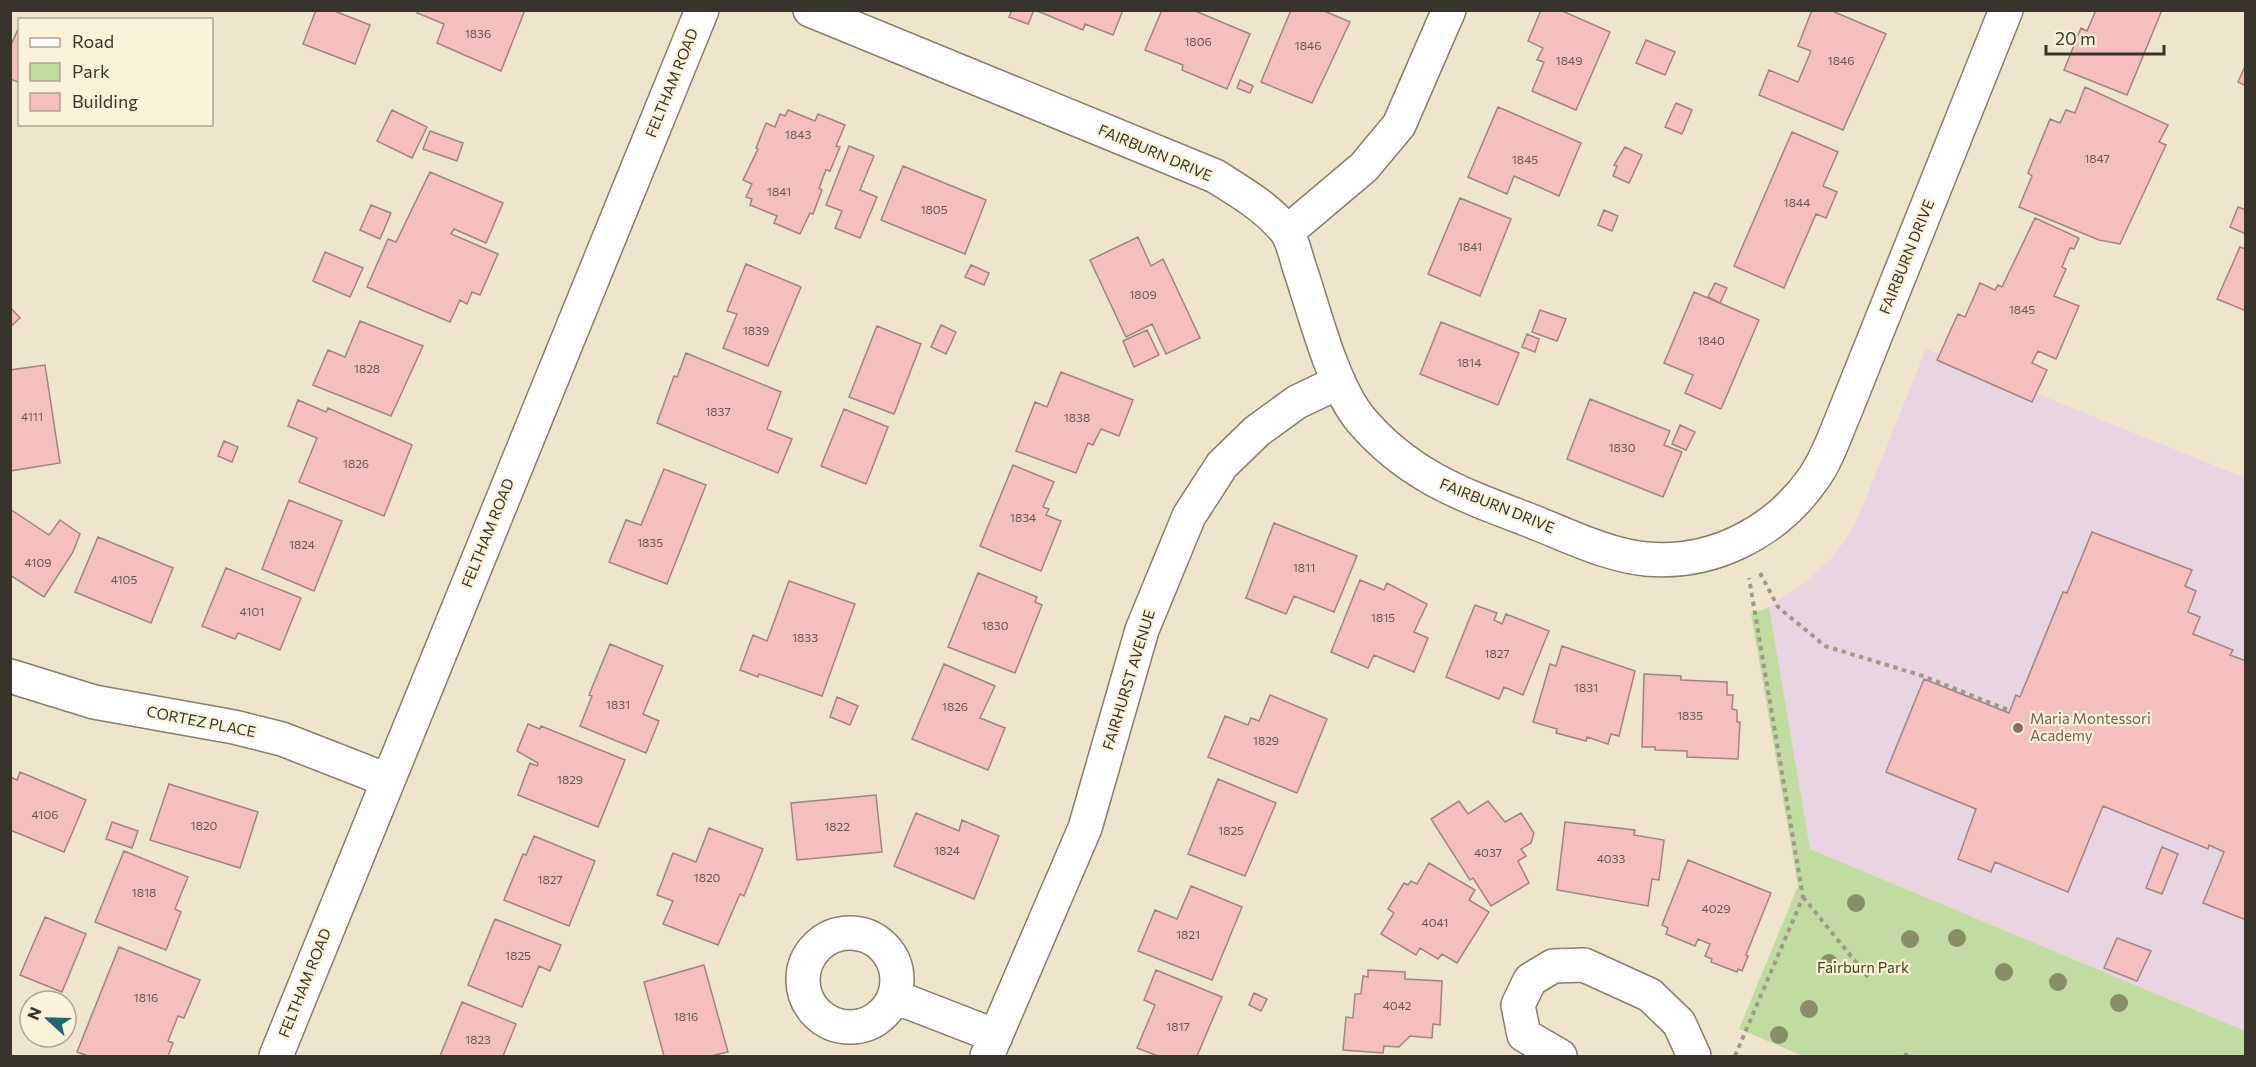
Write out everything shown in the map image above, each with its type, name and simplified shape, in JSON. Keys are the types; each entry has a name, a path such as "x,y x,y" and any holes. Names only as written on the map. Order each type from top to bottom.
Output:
{"street":[{"name":"FELTHAM ROAD","path":"276,1056 702,10"},
{"name":"FAIRBURN DRIVE","path":"810,10 1215,176 1252,199 1287,232 1340,382 1359,418 1384,445 1447,489 1608,550 1645,559 1680,559 1715,553 1743,540 1766,528 1814,479 1830,448 2006,10"},
{"path":"1287,232 1364,168 1399,125 1449,10"},
{"name":"FAIRHURST AVENUE","path":"895,997 991,1046 1085,828 1142,630 1189,516 1222,465 1257,431 1297,402 1340,382"},
{"name":"CORTEZ PLACE","path":"10,676 94,702 234,727 282,739 387,780"},
{"path":"1560,1056 1524,1035 1518,1005 1530,980 1553,966 1584,965 1650,995 1679,1023 1694,1056"}],"path":[{"path":"1743,540 1778,607 1826,646 1923,676 2008,710"},
{"path":"1743,540 1803,897 1868,977"},
{"path":"1735,1056 1803,897"}],"shaded area":[{"name":"Maria Montessori Academy","path":"1926,349 2245,478 2245,1031 1810,849 1769,607 1805,582 1832,558 1846,539 1859,516"}],"green space":[{"name":"Fairburn Park","path":"1769,607 1810,849 2245,1031 2245,1056 1803,1056 1739,1029 1798,886 1751,614"}],"building":[{"path":"316,10 332,10 370,25 355,64 303,44"},
{"path":"419,10 525,10 501,71 437,43 444,24 417,13"},
{"path":"1012,10 1034,10 1028,24 1009,17"},
{"path":"1035,10 1123,10 1113,35 1085,24 1083,30"},
{"path":"1162,10 1193,10 1250,34 1227,89 1182,70 1183,65 1145,50"},
{"path":"1291,10 1322,10 1350,22 1312,103 1261,82"},
{"path":"1541,10 1560,10 1610,32 1576,110 1532,91 1544,62 1537,60 1543,48 1528,41"},
{"path":"1812,10 1830,10 1886,34 1843,130 1759,95 1769,70 1798,82 1811,51 1798,46"},
{"path":"2096,10 2162,10 2127,95 2064,70 2081,28 2087,31"},
{"path":"18,29 18,82 10,79 10,47"},
{"path":"1646,40 1675,52 1665,75 1636,63"},
{"path":"2246,64 2246,86 2238,82"},
{"path":"1240,80 1253,86 1250,93 1237,88"},
{"path":"2085,87 2168,125 2159,142 2166,145 2120,244 2099,240 2019,207 2032,176 2028,173 2050,119 2060,123 2066,110 2075,113"},
{"path":"1676,103 1692,110 1682,134 1665,127"},
{"path":"1498,107 1581,143 1559,196 1514,176 1507,194 1468,177"},
{"path":"392,110 427,127 412,158 377,141"},
{"path":"788,110 815,121 818,114 845,125 836,146 840,147 830,171 826,170 819,188 822,190 813,214 810,213 800,234 774,223 777,216 750,205 752,199 746,197 752,184 743,180 758,149 756,148 766,123 775,127 780,114 785,116"},
{"path":"430,131 463,143 457,161 423,149"},
{"path":"1792,132 1838,152 1823,186 1837,192 1826,218 1816,214 1784,288 1734,266"},
{"path":"849,146 874,156 860,190 877,197 860,238 835,228 842,211 826,205"},
{"path":"1625,147 1642,155 1629,183 1613,176 1617,166 1614,165"},
{"path":"903,166 986,200 965,254 881,220"},
{"path":"430,172 503,203 486,243 454,229 451,234 498,254 480,295 472,292 467,304 460,300 450,322 367,287 388,239 396,242"},
{"path":"1460,198 1511,219 1480,296 1428,274"},
{"path":"371,205 391,213 380,239 360,230"},
{"path":"2238,207 2246,210 2246,234 2230,227"},
{"path":"1604,210 1618,216 1612,231 1598,225"},
{"path":"2035,218 2079,238 2074,249 2070,248 2062,267 2066,269 2054,296 2079,306 2056,359 2038,351 2032,363 2047,370 2032,402 1937,360 1958,314 1965,317 1980,283 1995,290 1998,285 2002,287"},
{"path":"1138,237 1151,266 1163,259 1200,338 1166,354 1152,324 1126,337 1090,260"},
{"path":"2240,247 2246,249 2246,311 2217,299"},
{"path":"325,252 363,268 350,297 313,281"},
{"path":"746,264 801,287 768,366 723,348 737,314 727,311"},
{"path":"971,265 989,273 984,285 965,277"},
{"path":"1715,283 1727,288 1720,303 1708,297"},
{"path":"1694,292 1759,320 1721,409 1685,393 1693,375 1664,363"},
{"path":"10,307 20,318 10,327"},
{"path":"1540,310 1566,319 1557,341 1532,332"},
{"path":"360,321 423,346 391,416 313,385 328,350 345,357"},
{"path":"1441,322 1519,353 1498,405 1420,374"},
{"path":"941,325 956,332 946,354 931,347"},
{"path":"877,326 921,344 894,414 849,397"},
{"path":"1147,330 1159,355 1134,367 1123,341"},
{"path":"1527,334 1539,339 1535,352 1522,347"},
{"path":"686,353 781,392 767,429 792,439 778,473 657,423 674,376 677,377"},
{"path":"45,365 60,463 10,471 10,370"},
{"path":"1061,372 1133,400 1119,436 1101,429 1093,445 1088,443 1076,473 1016,451 1035,402 1047,407"},
{"path":"1590,399 1670,431 1664,445 1682,452 1663,497 1567,459"},
{"path":"298,400 326,412 328,408 412,445 384,516 299,482 317,438 288,426"},
{"path":"844,409 888,427 866,484 821,466"},
{"path":"1680,425 1695,432 1686,450 1672,444"},
{"path":"224,441 238,447 232,462 218,456"},
{"path":"1013,465 1054,482 1043,507 1049,509 1046,515 1061,521 1041,571 980,546"},
{"path":"664,469 706,485 667,584 609,562 626,520 641,525"},
{"path":"289,500 342,521 314,591 262,569"},
{"path":"10,509 49,535 60,520 80,534 73,552 44,597 10,575"},
{"path":"1274,523 1357,556 1334,612 1294,596 1286,614 1246,598"},
{"path":"2092,532 2192,570 2185,586 2196,591 2188,612 2200,617 2193,634 2233,650 2230,655 2246,661 2246,920 2203,903 2224,852 2209,845 2208,849 2103,806 2068,892 1995,862 1991,872 1958,859 1976,809 1886,772 1924,679 2009,713 2016,695 2020,697 2063,592 2067,593"},
{"path":"98,537 173,568 151,623 75,592"},
{"path":"226,568 301,598 280,650 238,633 235,639 202,626"},
{"path":"978,573 1037,597 1035,602 1042,605 1015,673 948,647"},
{"path":"1360,580 1384,590 1387,583 1427,604 1414,632 1428,638 1414,672 1374,655 1368,668 1331,652"},
{"path":"789,581 855,604 822,696 759,674 758,677 740,670 753,635 767,641"},
{"path":"1475,605 1497,613 1494,620 1502,624 1506,614 1549,631 1523,695 1504,687 1499,699 1446,677"},
{"path":"610,644 663,666 643,714 659,721 646,753 580,726 592,696 589,695"},
{"path":"1562,646 1635,671 1619,736 1611,734 1608,744 1587,737 1586,741 1556,733 1557,729 1533,722 1550,664 1556,666"},
{"path":"944,664 995,686 980,718 1005,728 988,770 912,739"},
{"path":"1644,674 1681,676 1681,680 1727,682 1727,695 1733,695 1732,709 1737,710 1737,722 1740,722 1738,759 1687,757 1687,751 1655,750 1655,747 1642,747"},
{"path":"1270,695 1327,719 1297,793 1208,757 1225,716 1248,725 1251,718 1259,721"},
{"path":"837,697 858,706 850,725 830,717"},
{"path":"528,724 540,729 541,726 625,760 598,827 518,795 530,763 537,766 538,763 517,751"},
{"path":"20,772 86,800 64,852 10,830 10,777 17,780"},
{"path":"1218,779 1276,803 1245,876 1188,854"},
{"path":"169,784 258,812 240,868 150,840"},
{"path":"876,795 882,852 797,860 791,803"},
{"path":"1459,801 1468,814 1488,801 1505,822 1521,813 1534,833 1531,843 1521,849 1526,856 1518,861 1529,883 1491,906 1473,878 1470,880 1431,819"},
{"path":"916,813 959,831 962,820 999,836 974,899 894,866"},
{"path":"112,822 138,831 132,848 106,839"},
{"path":"1565,822 1635,830 1634,835 1664,840 1659,880 1652,879 1648,906 1557,890"},
{"path":"709,828 763,849 744,896 740,894 718,945 663,924 673,901 657,895 673,853 696,862"},
{"path":"534,836 595,861 569,926 504,900 523,854 526,855"},
{"path":"2162,847 2178,854 2162,894 2146,888"},
{"path":"124,851 188,877 175,909 181,912 166,950 95,922"},
{"path":"1688,860 1771,893 1746,955 1748,956 1742,971 1738,969 1737,972 1711,962 1712,959 1705,956 1710,944 1698,939 1695,946 1666,934 1668,928 1662,925"},
{"path":"1429,863 1475,890 1469,900 1489,912 1457,963 1442,954 1438,959 1420,948 1416,955 1381,934 1394,913 1388,909 1404,883 1408,885 1411,881 1417,884"},
{"path":"1191,886 1242,907 1212,980 1138,951 1155,910 1177,919"},
{"path":"45,917 86,934 63,989 55,989 20,975"},
{"path":"495,919 561,945 550,971 539,966 522,1007 468,985"},
{"path":"2117,938 2151,951 2137,981 2104,968"},
{"path":"119,947 200,980 184,1018 178,1016 168,1041 173,1043 168,1056 88,1056 77,1052"},
{"path":"704,965 728,1052 711,1056 664,1056 644,982"},
{"path":"1156,970 1222,997 1197,1056 1158,1056 1137,1048 1155,1005 1144,1000"},
{"path":"1368,970 1405,972 1405,979 1442,981 1440,1025 1433,1024 1432,1038 1410,1036 1399,1047 1384,1046 1383,1053 1343,1050 1346,1017 1353,1018 1355,994 1361,994 1363,976 1368,977"},
{"path":"1254,993 1267,999 1261,1011 1249,1005"},
{"path":"462,1002 516,1024 503,1056 440,1056"}],"place":[{"name":"Maria Montessori Academy","path":"2018,728"}]}
